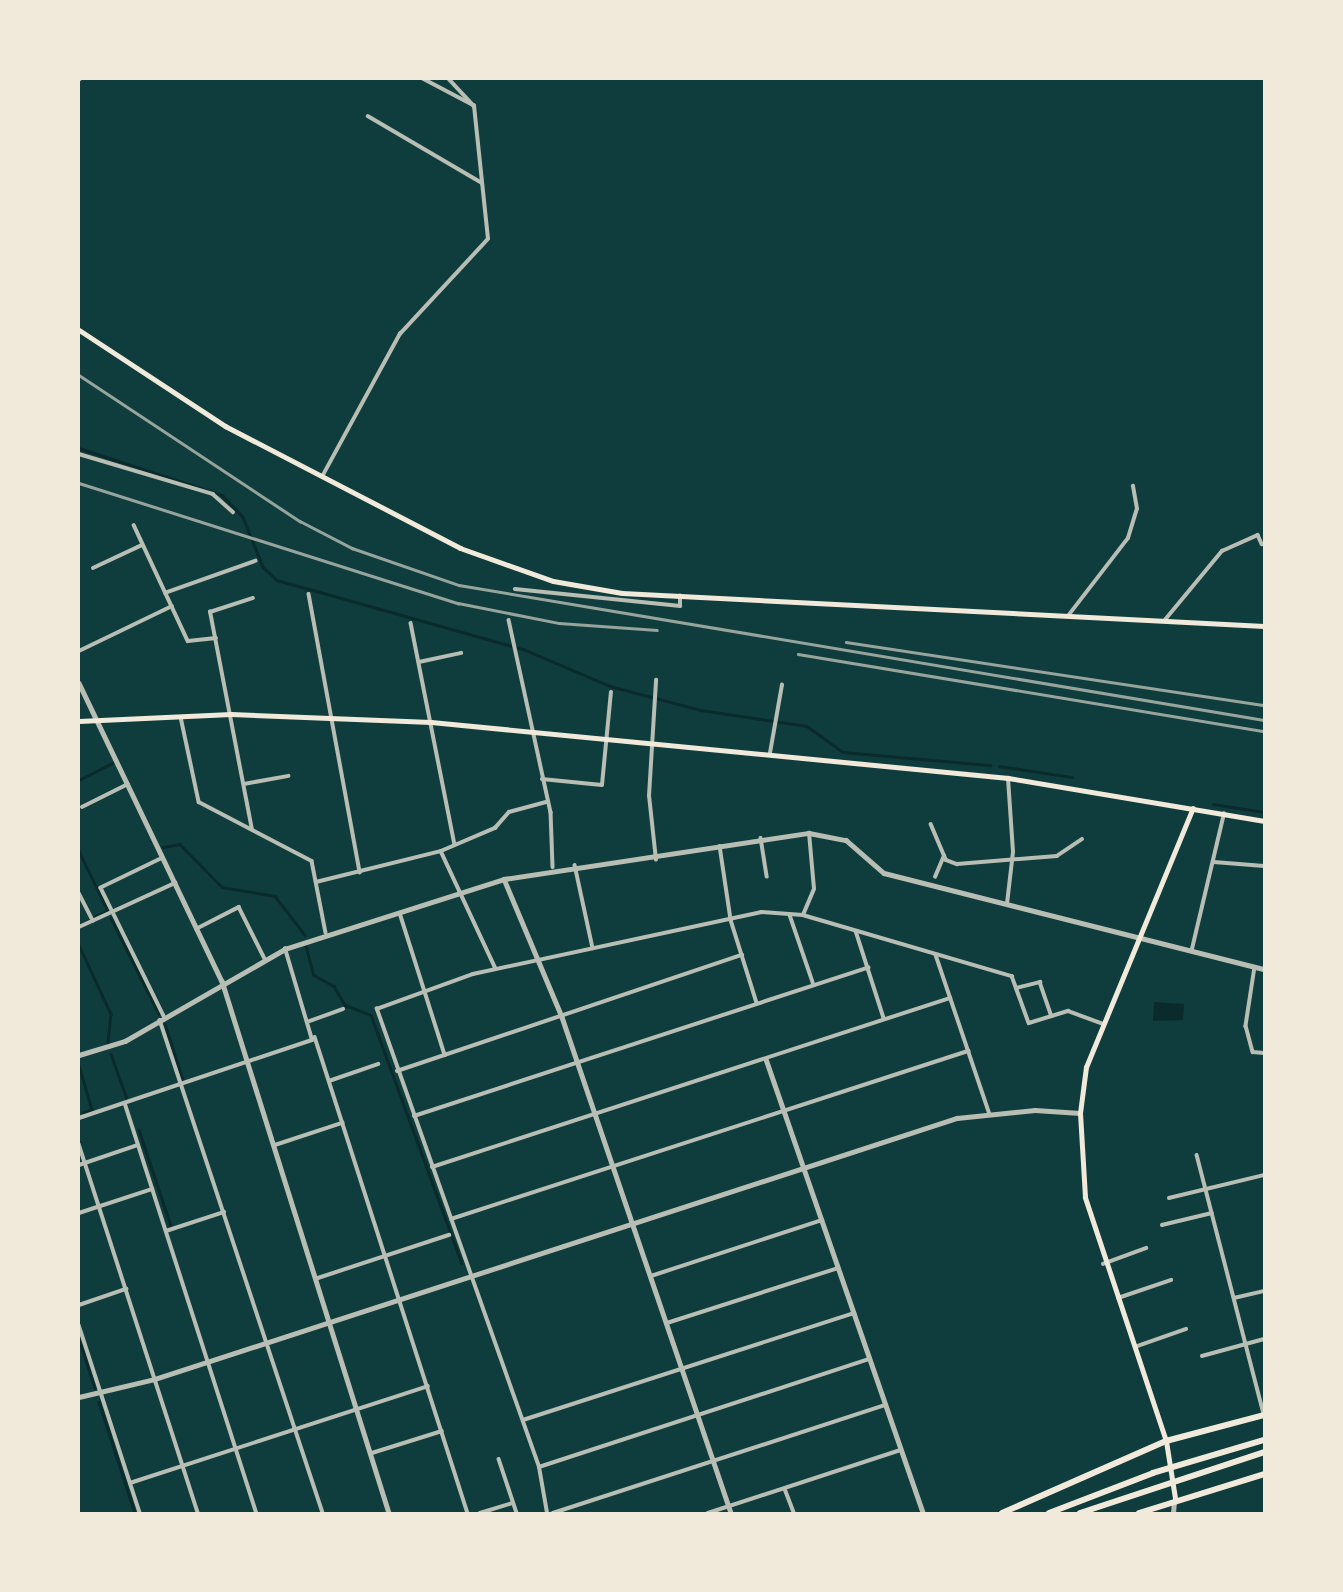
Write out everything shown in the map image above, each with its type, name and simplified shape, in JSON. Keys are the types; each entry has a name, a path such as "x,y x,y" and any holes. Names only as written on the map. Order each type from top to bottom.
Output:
{"highway":[{"path":"1002,1513 1166,1441 1264,1415"},
{"path":"1049,1513 1188,1461 1264,1440"},
{"path":"1080,1513 1156,1483 1264,1452"},
{"path":"1139,1513 1175,1498 1264,1474"}],"main road":[{"path":"79,330 225,426 498,564 622,593 1264,626"},
{"path":"79,720 231,714 431,722 1008,778 1264,821"},
{"path":"1175,1498 1166,1441 1104,1264 1085,1197 1080,1113 1086,1067 1193,808"}],"street":[{"path":"423,79 474,106"},
{"path":"323,475 400,334 488,239 474,106 449,79"},
{"path":"368,116 481,183"},
{"path":"79,454 213,494 233,512"},
{"path":"1068,616 1128,538 1137,509 1133,486"},
{"path":"134,525 188,641 216,638"},
{"path":"1164,621 1222,551 1258,535 1262,544"},
{"path":"93,568 143,545"},
{"path":"166,593 255,561"},
{"path":"515,589 680,606 680,596"},
{"path":"309,594 360,872"},
{"path":"253,598 214,606 216,638 253,830"},
{"path":"79,651 172,606"},
{"path":"509,620 547,802 553,867"},
{"path":"411,623 455,845"},
{"path":"419,662 461,653"},
{"path":"656,680 651,743 656,860"},
{"path":"79,682 222,981 332,1321 389,1513"},
{"path":"770,754 782,685"},
{"path":"542,779 602,785 611,692"},
{"path":"180,715 199,802 312,861 326,933"},
{"path":"244,784 288,776"},
{"path":"1007,906 1008,778"},
{"path":"82,807 128,784"},
{"path":"316,882 440,851 495,828 509,812 547,802"},
{"path":"1192,949 1224,814"},
{"path":"932,824 944,856 957,864 1057,856 1082,839"},
{"path":"803,915 814,890 809,833"},
{"path":"79,1055 115,1047 222,981 285,949 326,933 400,913 460,892 553,867 656,860 761,838 809,833 846,840 884,873 1007,906 1139,934 1264,969"},
{"path":"761,838 767,877"},
{"path":"720,846 731,920 758,1004"},
{"path":"440,851 496,969"},
{"path":"935,877 944,856"},
{"path":"163,858 101,888 162,1018 323,1513"},
{"path":"1214,862 1264,866"},
{"path":"575,865 593,948"},
{"path":"503,879 562,1017 731,1513"},
{"path":"79,928 175,883"},
{"path":"79,892 93,921"},
{"path":"196,929 239,907 265,959"},
{"path":"547,1513 539,1467 377,1009 496,969 761,912 803,915 1012,976 1030,1023 1068,1011 1104,1024"},
{"path":"400,913 423,993 445,1055"},
{"path":"790,914 814,985"},
{"path":"856,931 885,1019"},
{"path":"285,949 468,1513"},
{"path":"936,954 989,1112"},
{"path":"397,1071 742,955"},
{"path":"1255,967 1246,1026 1253,1052 1264,1052"},
{"path":"413,1116 868,968"},
{"path":"1016,989 1040,982 1052,1016"},
{"path":"432,1167 950,998"},
{"path":"310,1021 342,1009"},
{"path":"79,1118 249,1063 315,1037"},
{"path":"451,1219 968,1051"},
{"path":"766,1059 923,1513"},
{"path":"329,1081 378,1064"},
{"path":"125,1103 257,1513"},
{"path":"79,1397 102,1394 155,1379 803,1167 989,1112 1080,1113"},
{"path":"275,1145 342,1123"},
{"path":"79,1144 198,1513"},
{"path":"79,1166 138,1145"},
{"path":"1197,1156 1264,1415"},
{"path":"1169,1198 1264,1175"},
{"path":"79,1213 152,1189"},
{"path":"166,1231 224,1212"},
{"path":"1162,1225 1212,1213"},
{"path":"651,1276 822,1220"},
{"path":"318,1278 449,1236"},
{"path":"1104,1264 1146,1248"},
{"path":"667,1323 838,1268"},
{"path":"1116,1299 1171,1280"},
{"path":"79,1305 126,1289"},
{"path":"1234,1298 1264,1291"},
{"path":"523,1420 854,1313"},
{"path":"79,1325 140,1513"},
{"path":"1133,1347 1186,1329"},
{"path":"1202,1356 1264,1339"},
{"path":"539,1467 870,1359"},
{"path":"130,1483 428,1386"},
{"path":"553,1513 886,1405"},
{"path":"372,1453 442,1431"},
{"path":"708,1513 901,1450"},
{"path":"499,1459 517,1513"},
{"path":"785,1489 794,1513"},
{"path":"1173,1513 1175,1498"},
{"path":"481,1513 513,1503"}],"water":[{"path":"1154,1002 1184,1004 1183,1020 1153,1021"}],"waterway":[{"path":"79,448 222,495 243,517 263,567 277,580 523,649 610,686 701,710 807,726 843,752 990,765"},
{"path":"79,780 113,763"},
{"path":"999,766 1072,777"},
{"path":"1213,804 1264,812"},
{"path":"163,847 180,844 222,887 275,896 305,935"},
{"path":"79,851 108,911 93,918"},
{"path":"111,918 159,1014"},
{"path":"80,925 90,920"},
{"path":"79,945 111,1014 108,1043"},
{"path":"306,946 314,975 334,986 345,1005 371,1015 462,1263"},
{"path":"165,1024 183,1080"},
{"path":"111,1054 127,1099"},
{"path":"79,1065 92,1110 83,1113"},
{"path":"139,1130 171,1226"},
{"path":"79,1338 95,1388"},
{"path":"99,1402 135,1513"}],"railway":[{"path":"79,375 300,521 352,548 459,585 1264,720"},
{"path":"79,483 458,603 559,623 657,630"},
{"path":"846,642 1264,705"},
{"path":"798,654 1264,731"}]}
